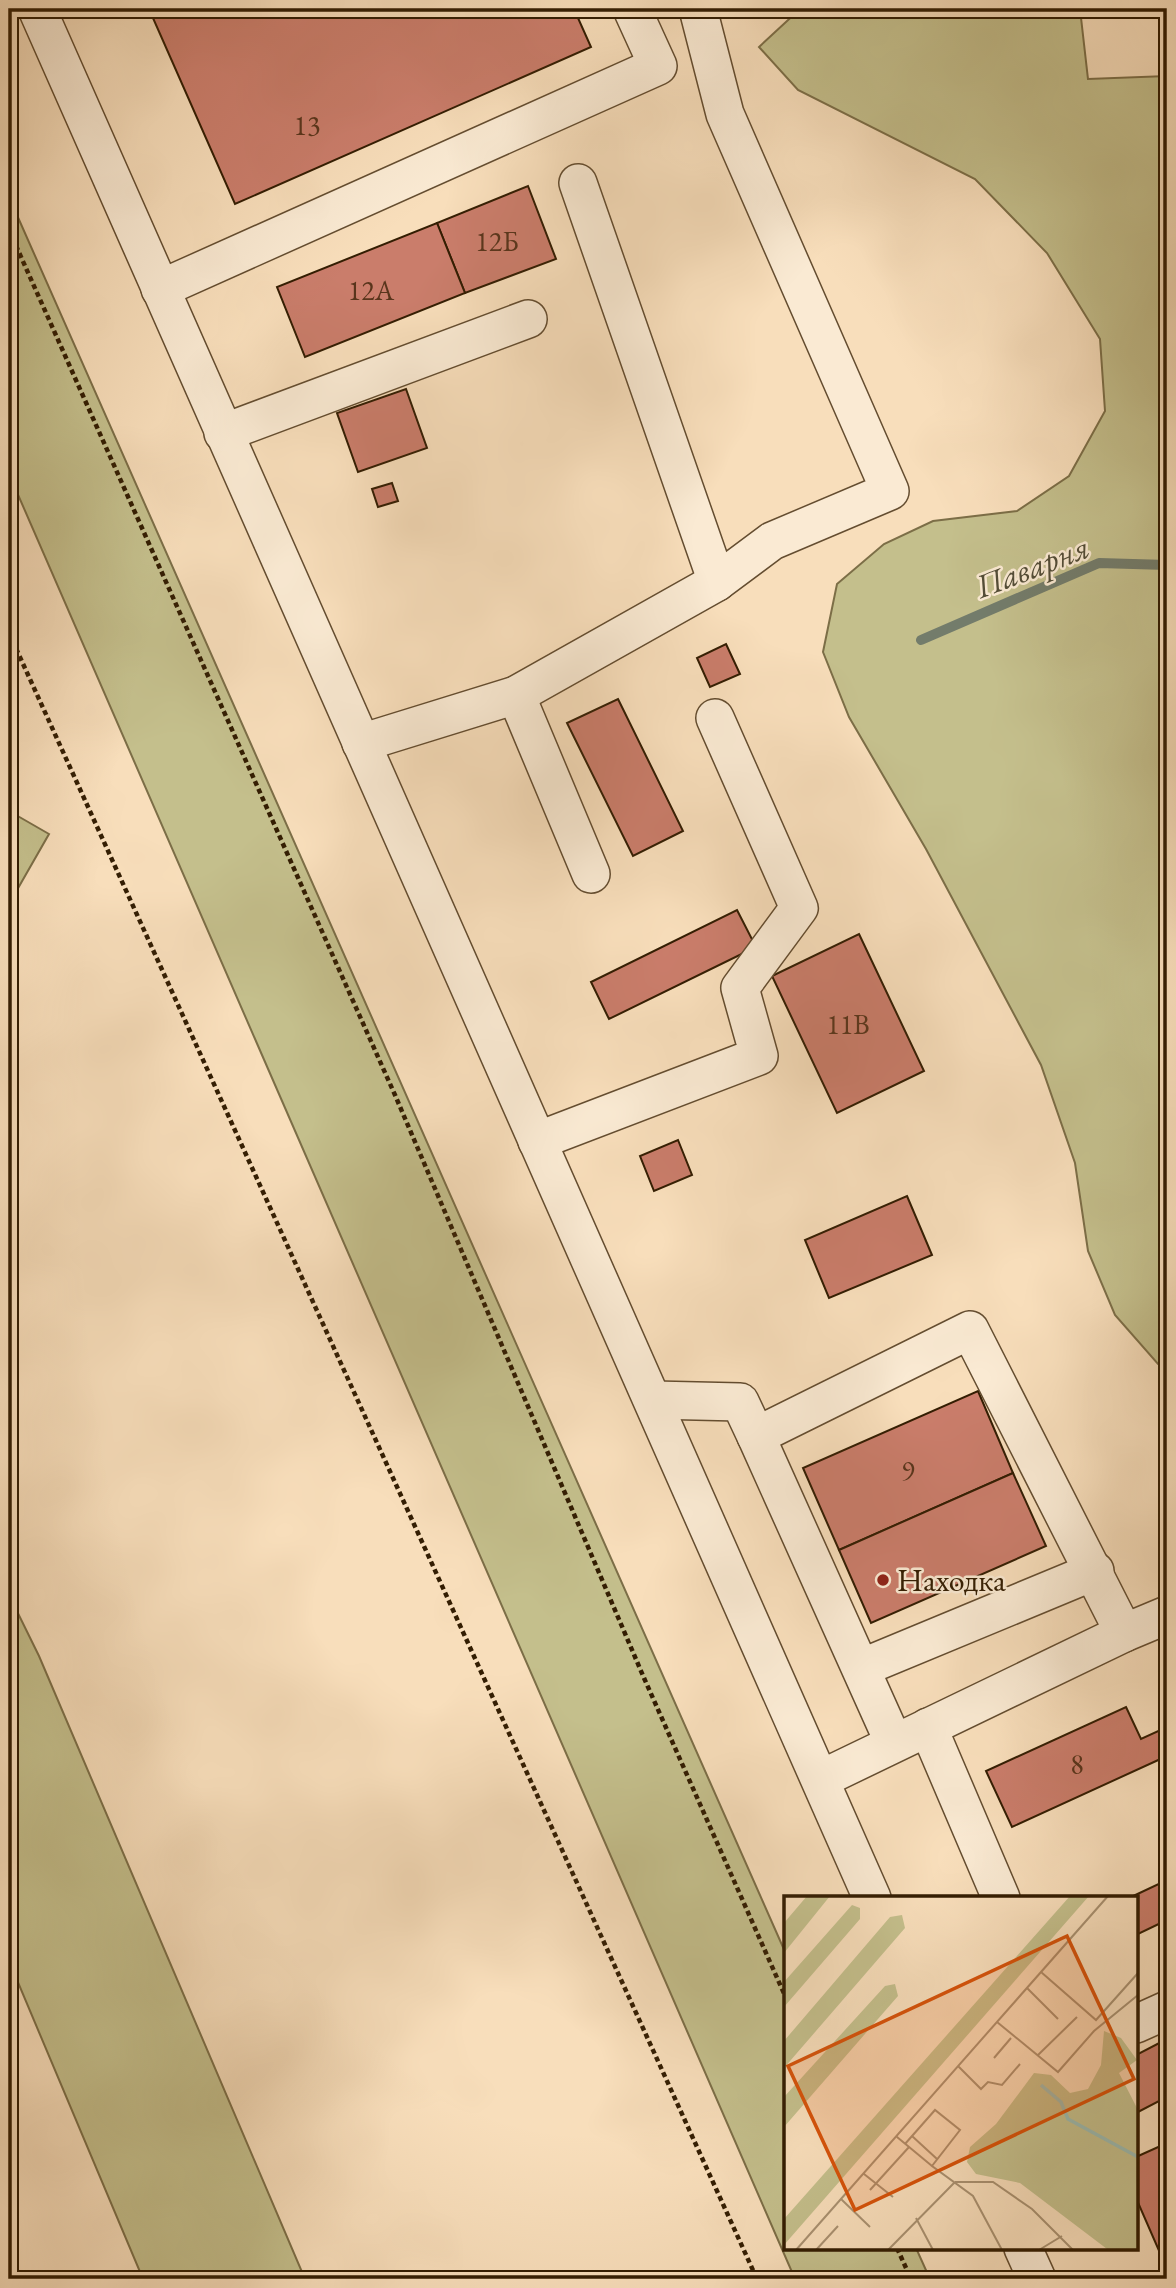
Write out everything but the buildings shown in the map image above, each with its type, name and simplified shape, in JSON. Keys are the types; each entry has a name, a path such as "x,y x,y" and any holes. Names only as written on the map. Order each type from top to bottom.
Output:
{"street":[{"path":"37,9 871,1896"},
{"path":"160,289 658,66 632,9"},
{"path":"361,743 516,695 717,582 772,541 890,491 725,114 698,9"},
{"path":"578,183 717,582"},
{"path":"223,433 528,319"},
{"path":"516,695 591,874"},
{"path":"537,1141 759,1056 740,988 799,908 715,718"},
{"path":"756,1436 970,1330 1095,1571 1124,1633"},
{"path":"653,1400 740,1402 894,1743"},
{"path":"861,1668 1095,1571"},
{"path":"821,1779 1124,1633 1167,1615"},
{"path":"928,1727 1000,1896"},
{"path":"1138,2023 1167,2010"},
{"path":"1024,2250 1037,2279"}],"path":[{"path":"9,230 396,1095 644,1678 784,1993"},
{"path":"9,633 757,2279"},
{"path":"898,2250 911,2279"}],"shaded area":[{"path":"800,9 1080,9 1088,79 1167,76 1167,1368 1158,1364 1115,1315 1088,1251 1075,1163 1041,1065 926,849 849,717 823,652 837,584 884,544 933,521 1017,511 1069,476 1105,411 1100,339 1047,253 975,179 798,90 759,47"},
{"path":"9,197 784,1949 784,2250 917,2250 930,2279 795,2279 9,474"},
{"path":"9,811 49,834 9,904"},
{"path":"9,1595 39,1656 305,2279 143,2279 9,1961"}],"waterway":[{"name":"Паварня","path":"921,640 1099,563 1167,565"}],"place":[{"name":"Находка","path":"883,1580"}]}
